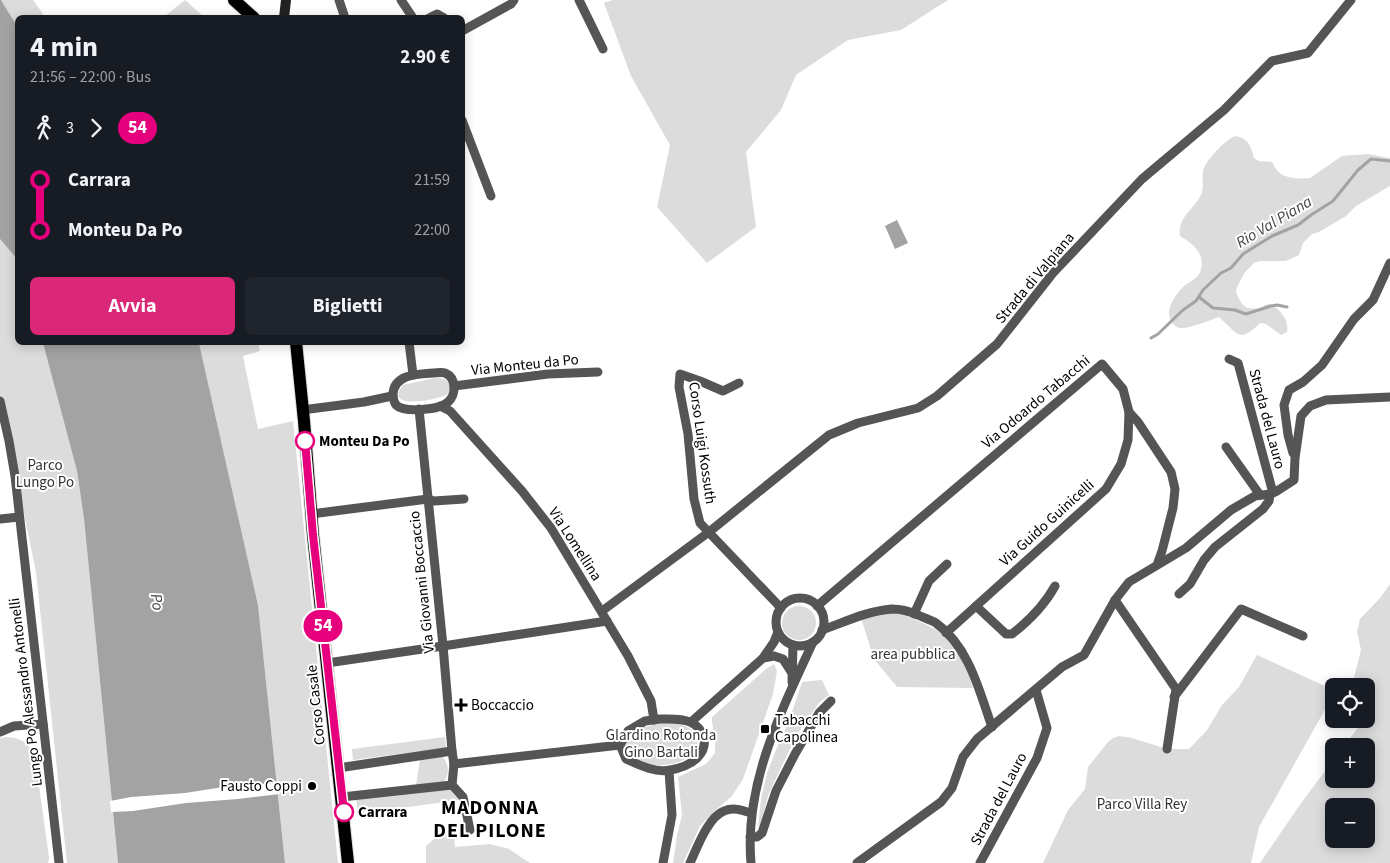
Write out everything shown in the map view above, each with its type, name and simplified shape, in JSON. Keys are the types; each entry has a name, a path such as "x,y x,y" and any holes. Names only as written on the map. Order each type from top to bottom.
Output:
{"main road":[{"path":"234,0 251,15"},
{"path":"284,15 286,0"},
{"name":"Corso Casale","path":"296,345 311,514 348,863"}],"street":[{"path":"339,0 344,15"},
{"path":"401,0 411,15"},
{"path":"465,29 511,4 514,0"},
{"path":"579,0 603,49"},
{"name":"Strada di Valpiana","path":"602,611 709,532 829,435 858,423 918,408 937,396 997,344 1054,273 1142,179 1224,110 1272,61 1308,53 1351,0"},
{"path":"465,128 491,196"},
{"name":"Strada del Lauro","path":"1295,458 1288,435 1284,405 1288,390 1303,382 1322,365 1354,319 1373,300 1390,263"},
{"path":"409,345 413,375"},
{"name":"Strada del Lauro","path":"1179,594 1190,584 1214,547 1263,509 1269,501 1271,493 1238,362 1229,359"},
{"name":"Via Odoardo Tabacchi","path":"817,606 1102,364 1123,389 1129,412 1138,422 1170,472 1175,489 1173,508 1157,565"},
{"name":"Via Monteu da Po","path":"454,386 548,374 598,372"},
{"path":"445,373 451,378 454,386 453,395 446,404 440,406 404,409 396,404 392,396 394,388 400,379 413,375 445,373"},
{"name":"Corso Luigi Kossuth","path":"739,383 723,391 680,374 679,387 688,434 694,499 700,523 781,608"},
{"path":"302,410 364,402 392,396"},
{"name":"Strada del Lauro","path":"857,863 941,802 952,788 963,757 977,739 1062,667 1084,655 1115,600 1129,582 1186,548 1231,510 1255,496 1271,493 1294,480 1301,416 1310,406 1326,400 1390,397"},
{"name":"Lungo Po Alessandro Antonelli","path":"0,401 15,476 59,863"},
{"name":"Via Lomellina","path":"440,406 450,411 528,498 551,528 628,656 651,701 654,720"},
{"name":"Via Giovanni Boccaccio","path":"419,409 454,764 452,785"},
{"name":"Via Guido Guinicelli","path":"946,633 1106,489 1121,464 1128,440 1129,412"},
{"path":"1226,447 1260,495"},
{"path":"311,514 428,499 434,501 464,499"},
{"path":"0,519 19,517"},
{"path":"914,614 929,581 948,564"},
{"path":"976,606 1006,634 1012,634 1046,602 1055,586"},
{"path":"799,598 806,599 817,606 823,618 822,630 812,642 799,646 789,643 778,632 777,614 786,603 799,598"},
{"path":"1115,600 1176,689 1166,749"},
{"path":"822,630 859,616 895,609 914,614 935,623 956,642 968,662 992,727"},
{"path":"1174,697 1241,609 1303,636"},
{"path":"327,663 607,621"},
{"path":"765,656 778,632"},
{"path":"751,863 751,813 766,750 812,642"},
{"path":"691,722 765,656 789,643"},
{"path":"789,643 793,675 792,686"},
{"path":"765,656 783,659 793,675"},
{"name":"Strada del Lauro","path":"980,863 1037,758 1047,728 1036,690"},
{"path":"750,837 757,837 762,834 776,791 795,754 819,712 832,701"},
{"path":"654,720 691,722 704,736 704,747 698,758 686,765 669,770 644,768 626,759 620,745 628,731 645,722 654,720"},
{"path":"0,732 14,726 43,724"},
{"path":"454,764 620,745"},
{"path":"338,768 452,751"},
{"path":"663,863 672,815 669,770"},
{"path":"342,797 452,785 463,796 470,830"},
{"path":"690,863 709,824 723,811 734,808 751,813"}],"green space":[{"path":"1,0 33,0 44,15 15,15 15,23"},
{"path":"185,0 202,15 166,15"},
{"path":"613,0 948,0 901,30 848,40 796,75 781,110 746,152 756,227 707,263 657,207 670,145 631,76 604,3"},
{"path":"1235,136 1248,143 1254,158 1259,161 1272,162 1280,173 1294,178 1310,178 1342,156 1368,154 1390,158 1390,186 1356,206 1346,216 1319,232 1312,234 1303,243 1299,255 1286,261 1260,261 1254,263 1245,272 1236,291 1242,304 1247,308 1260,309 1265,305 1271,304 1284,316 1287,323 1287,332 1281,335 1266,324 1260,323 1247,333 1239,334 1219,317 1200,324 1179,328 1173,324 1169,315 1170,306 1174,298 1182,288 1198,275 1202,263 1196,249 1180,236 1181,224 1201,195 1203,171 1208,162 1221,146"},
{"name":"Parco Lungo Po","path":"0,239 15,257 15,345 44,345 77,471 84,519 118,863 67,863 36,572 0,404"},
{"path":"199,345 258,345 260,351 243,356 258,429 293,421 338,863 285,863 258,605"},
{"path":"434,378 445,379 449,383 448,394 434,399 414,402 405,401 400,398 398,393 403,385"},
{"path":"1390,584 1390,863 1260,863 1325,771 1325,788 1375,788 1375,738 1350,738 1358,728 1375,728 1375,678 1354,678 1361,650 1357,631 1360,619 1380,598"},
{"path":"799,606 806,607 811,611 815,616 815,630 811,635 806,639 799,640 792,639 787,635 783,630 782,623 783,616 787,611 792,607"},
{"name":"area pubblica","path":"894,612 918,621 948,638 957,648 973,688 897,687 874,659 861,618"},
{"name":"Parco Villa Rey","path":"1257,655 1325,686 1325,710 1259,827 1251,863 1043,863 1068,810 1085,789 1088,767 1108,742 1119,736 1167,749 1189,749 1207,730 1222,705 1239,687"},
{"path":"774,664 777,671 773,694 743,779 732,796 700,826 683,863 673,863 682,815 678,777 706,764 715,753 712,717"},
{"path":"822,680 829,695 819,703 797,735 768,796 762,821 758,828 761,799 767,773 790,718 802,682"},
{"name":"GIardino Rotonda Gino Bartali","path":"664,723 687,727 694,733 697,746 692,754 679,762 664,765 643,763 629,755 625,743 631,733 644,727"},
{"path":"8,737 24,742 35,756 49,858 48,863 0,863 0,738"},
{"path":"445,737 446,748 353,760 352,749"},
{"path":"442,756 448,769 444,782 416,785 420,759"},
{"path":"450,788 459,797 459,800 358,814 356,799"},
{"path":"453,823 455,847 490,844 509,849 530,863 426,863 426,846"}],"water":[{"path":"1,0 15,23 15,257 0,239"},
{"path":"897,220 908,243 895,249 885,226"},
{"name":"Po","path":"44,345 199,345 258,605 285,863 118,863 84,519 77,471"}],"pier":[{"path":"279,783 280,794 111,812 110,801 131,797 185,793 236,785"}],"waterway":[{"name":"Rio Val Piana","path":"1151,338 1196,301 1203,290 1221,273 1231,268 1243,254 1272,236 1298,225 1333,201 1358,170 1371,159 1390,161"},
{"path":"1199,297 1213,308 1235,310 1246,314 1271,306 1287,307"}],"bus line":[{"name":"54","path":"305,441 313,535 344,812"}],"place":[{"name":"Monteu Da Po","path":"305,441"},
{"name":"Boccaccio","path":"461,705"},
{"name":"Tabacchi Capolinea","path":"765,729"},
{"name":"Fausto Coppi","path":"312,786"},
{"name":"Carrara","path":"344,812"}],"district":[{"name":"MADONNA DEL PILONE","path":"490,820"}]}
